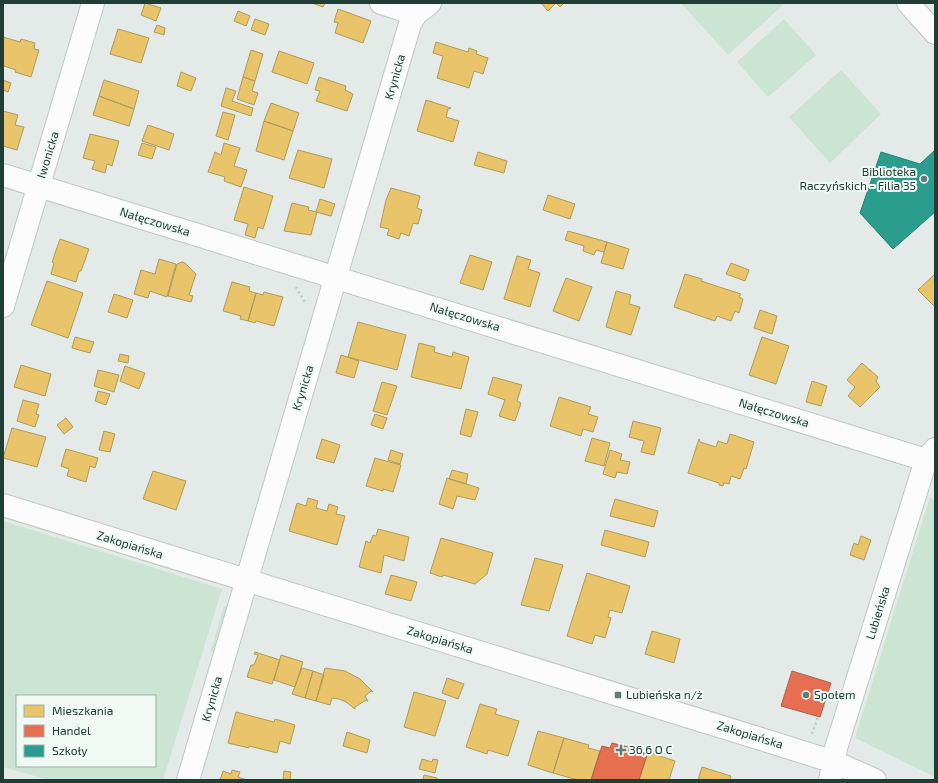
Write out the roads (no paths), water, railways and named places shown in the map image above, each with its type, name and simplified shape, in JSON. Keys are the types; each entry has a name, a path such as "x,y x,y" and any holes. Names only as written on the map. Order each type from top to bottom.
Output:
{"street":[{"name":"Iwonicka","path":"3,306 93,3"},
{"path":"381,3 423,9"},
{"path":"908,3 935,33"},
{"name":"Krynicka","path":"188,780 410,24 423,9"},
{"name":"Nałęczowska","path":"3,175 336,278 930,467"},
{"name":"Lubieńska","path":"832,771 838,740 930,467"},
{"name":"Zakopiańska","path":"3,505 247,581 832,771 875,780"}],"place":[{"name":"Biblioteka Raczyńskich - Filia 35","path":"924,179"},
{"name":"Lubieńska n/ż","path":"618,695"},
{"name":"Społem","path":"806,695"},
{"name":"36,6 O C","path":"621,750"}]}
